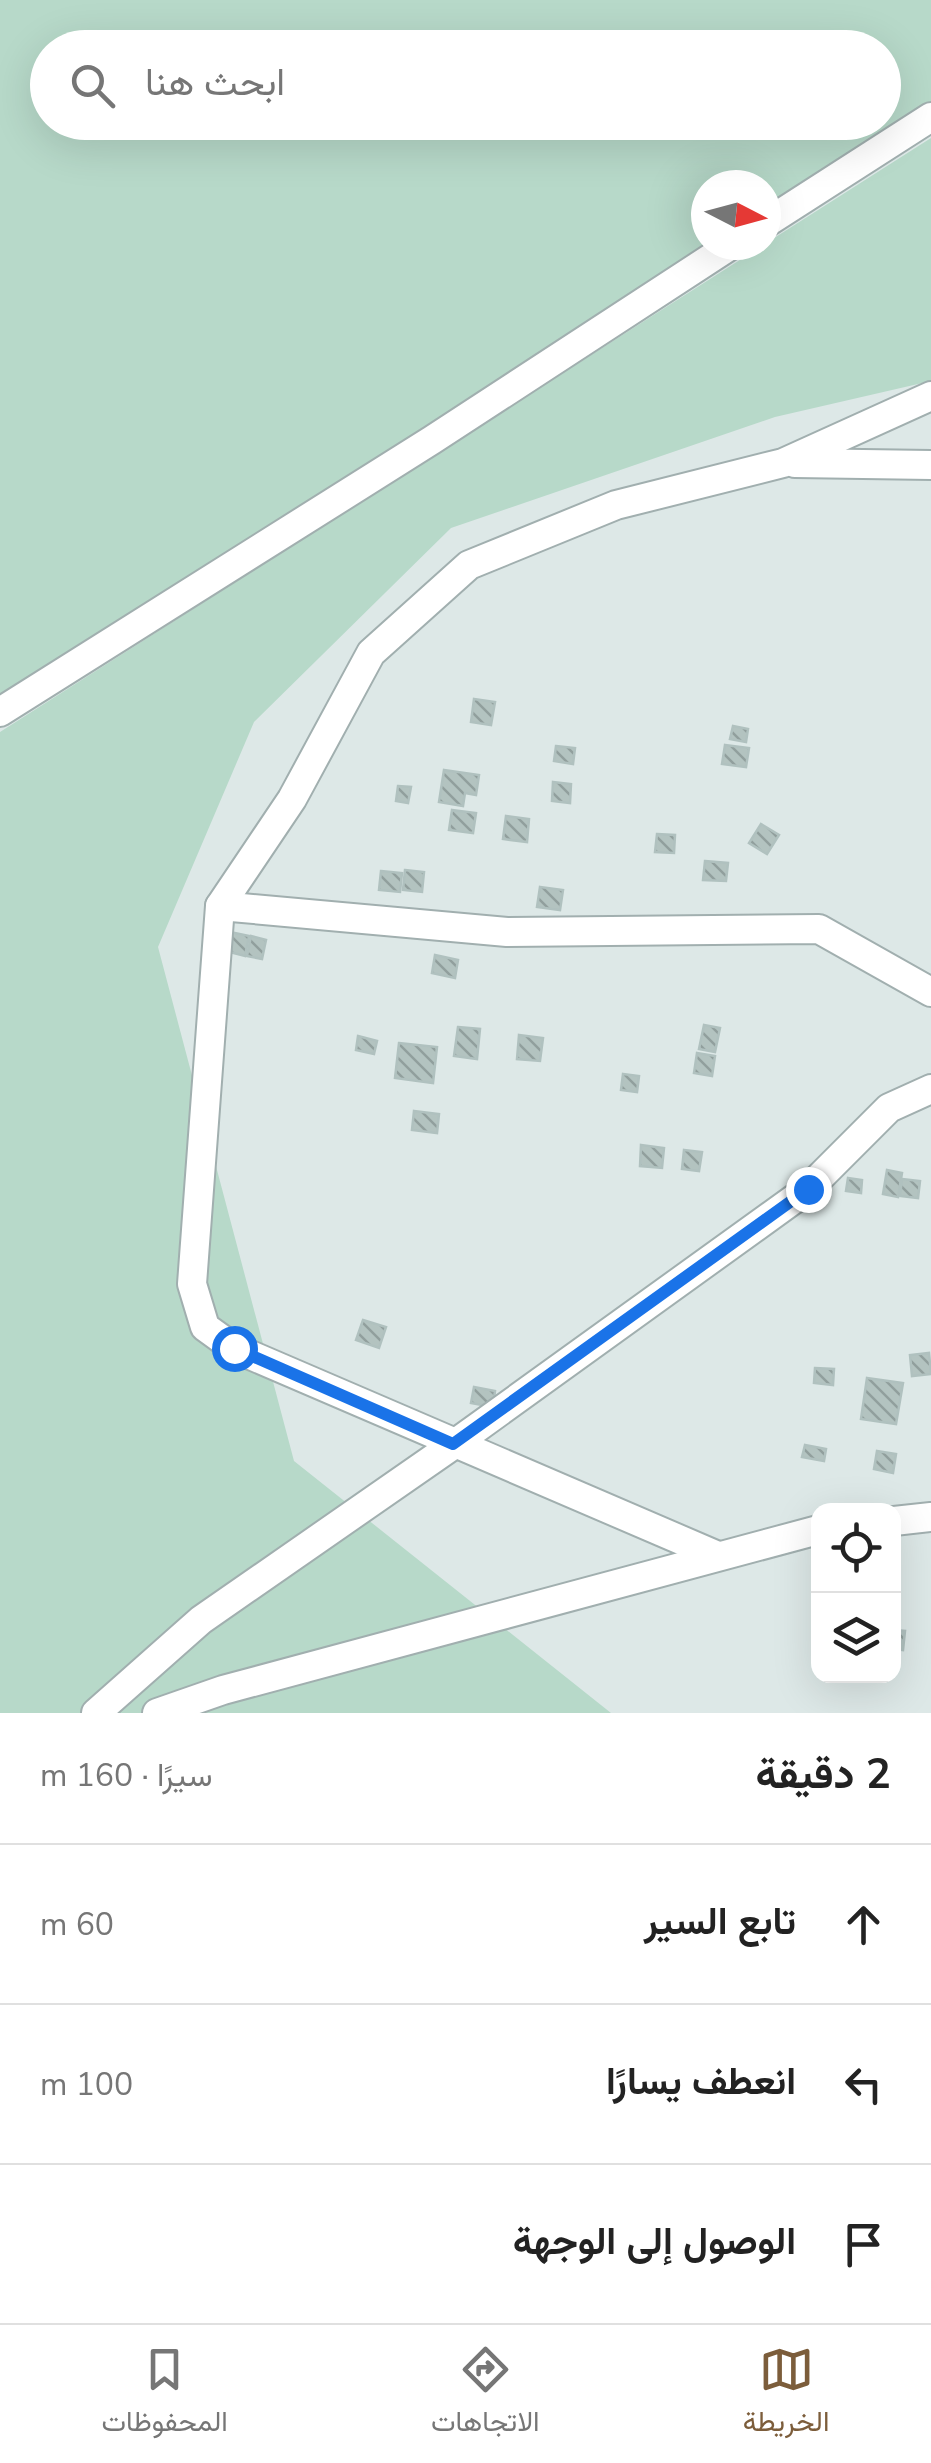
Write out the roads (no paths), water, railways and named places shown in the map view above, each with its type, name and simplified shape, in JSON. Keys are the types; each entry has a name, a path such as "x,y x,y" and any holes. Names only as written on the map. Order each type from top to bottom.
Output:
{"street":[{"path":"901,136 931,117"},
{"path":"781,212 895,140"},
{"path":"0,712 709,260"},
{"path":"718,1556 234,1348 205,1327 192,1284 220,906 292,799 371,653 469,565 616,505 783,463 931,396"},
{"path":"783,463 931,464"},
{"path":"220,906 507,932 818,928 931,992"},
{"path":"96,1713 202,1620 808,1189 889,1108 931,1089"},
{"path":"901,1520 931,1517"},
{"path":"156,1713 223,1690 811,1532"}]}
